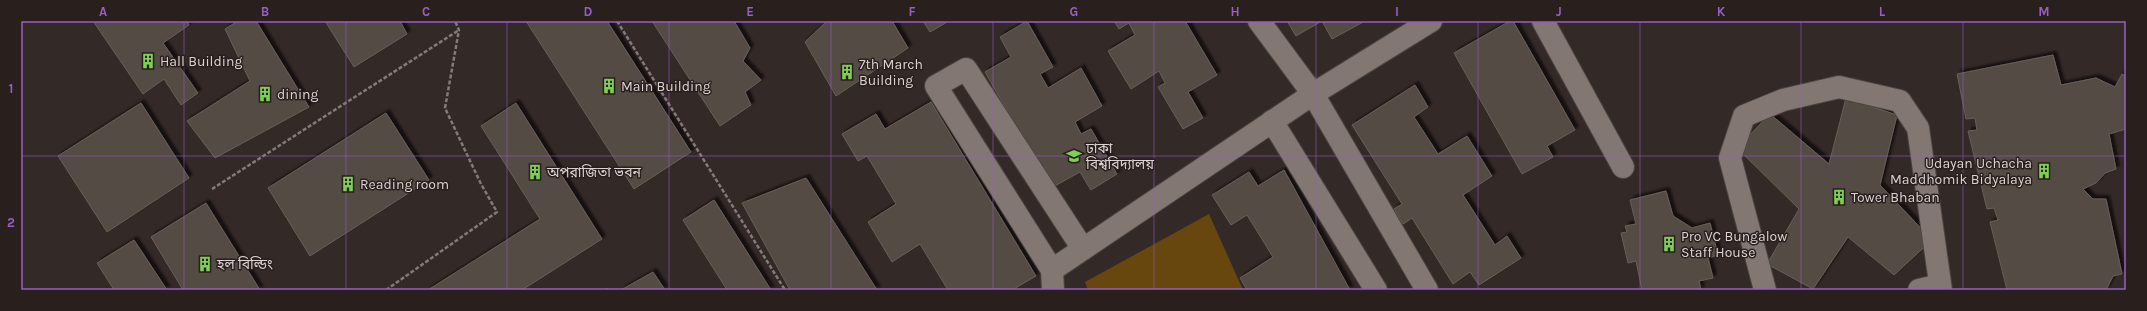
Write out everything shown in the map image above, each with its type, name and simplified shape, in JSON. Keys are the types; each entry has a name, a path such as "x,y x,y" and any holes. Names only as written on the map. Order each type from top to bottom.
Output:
{"lane":[{"path":"1259,21 1313,94 1427,290"},
{"path":"1083,249 966,69 936,86 1052,280 1083,249 1313,94 1431,21"},
{"path":"1543,21 1623,167"},
{"path":"1765,290 1730,158 1744,116 1783,100 1839,87 1900,101 1918,128 1940,288 1919,290"},
{"path":"1272,121 1376,290"}],"path":[{"path":"386,290 497,212 481,184 446,108 459,30 455,21"},
{"path":"617,21 785,290"},
{"path":"212,189 459,30"}],"shaded area":[{"path":"1209,214 1243,290 1088,290 1085,282"}],"building":[{"name":"Hall Building","path":"93,21 187,21 189,25 163,43 198,93 181,105 164,79 143,94"},
{"name":"dining","path":"238,21 256,21 309,107 215,158 187,121 250,81 225,29"},
{"path":"325,21 400,21 407,34 354,67"},
{"name":"Main Building","path":"526,21 607,21 691,152 634,189"},
{"path":"652,21 734,21 750,48 743,61 761,80 745,92 751,105 720,126"},
{"name":"7th March Building","path":"827,21 892,21 908,48 836,96 805,42"},
{"path":"923,21 949,21 930,32"},
{"path":"1027,21 1053,67 1040,74 1048,88 1081,68 1102,106 1075,122 1081,134 1091,129 1117,174 1091,190 1080,172 1051,188 985,72 1011,57 1000,37"},
{"path":"1114,21 1185,21 1217,75 1188,92 1203,118 1183,129 1158,87 1165,83 1159,71 1131,89 1108,51 1135,35 1129,23 1119,29"},
{"path":"1287,21 1322,21 1296,36"},
{"path":"1322,21 1365,21 1332,39"},
{"path":"1510,21 1513,21 1575,130 1547,146 1553,157 1522,174 1454,53"},
{"name":"Udayan Uchacha Maddhomik Bidyalaya","path":"2053,55 2061,85 2096,78 2115,87 2122,74 2126,76 2126,129 2109,134 2116,169 2105,173 2096,183 2083,189 2093,199 2106,199 2122,274 2113,276 2106,290 2007,290 1990,222 1998,220 1994,208 1987,209 1968,131 1977,130 1975,118 1966,119 1957,74"},
{"path":"1415,85 1428,107 1414,117 1438,154 1467,136 1492,176 1463,195 1495,245 1507,236 1521,258 1479,285 1470,272 1453,284 1412,218 1403,224 1394,209 1402,204 1352,125"},
{"name":"Tower Bhaban","path":"1846,98 1897,115 1880,185 1932,240 1894,275 1848,237 1813,289 1767,264 1799,209 1737,148 1770,114 1829,164"},
{"path":"931,102 1036,276 1012,290 948,290 920,244 892,262 868,222 896,204 867,156 858,161 842,134 876,114 885,129"},
{"path":"141,103 189,178 107,232 58,156"},
{"name":"অপরাজিতা ভবন","path":"516,103 602,239 522,290 428,290 540,219 481,126"},
{"name":"Reading room","path":"386,113 429,180 310,256 268,188"},
{"path":"1284,170 1350,290 1247,290 1240,278 1273,257 1247,215 1231,225 1212,195 1249,172 1258,186"},
{"path":"806,178 877,290 790,290 742,203"},
{"name":"Pro VC Bungalow Staff House","path":"1666,191 1673,216 1692,228 1710,223 1718,255 1708,258 1713,278 1699,281 1701,290 1642,290 1636,261 1628,263 1621,233 1627,232 1625,226 1636,224 1630,200"},
{"path":"714,200 771,290 727,290 683,220"},
{"name":"হল বিল্ডিং","path":"206,203 260,290 183,290 151,237"},
{"path":"134,240 167,290 114,290 97,263"},
{"path":"653,272 665,290 621,290"}],"place":[{"name":"Hall Building","path":"148,61"},
{"name":"7th March Building","path":"847,72"},
{"name":"Main Building","path":"609,86"},
{"name":"dining","path":"265,94"},
{"name":"ঢাকা বিশ্ববিদ্যালয়","path":"1074,156"},
{"name":"Udayan Uchacha Maddhomik Bidyalaya","path":"2044,171"},
{"name":"অপরাজিতা ভবন","path":"535,172"},
{"name":"Reading room","path":"348,184"},
{"name":"Tower Bhaban","path":"1839,197"},
{"name":"Pro VC Bungalow Staff House","path":"1669,244"},
{"name":"হল বিল্ডিং","path":"205,264"}]}
